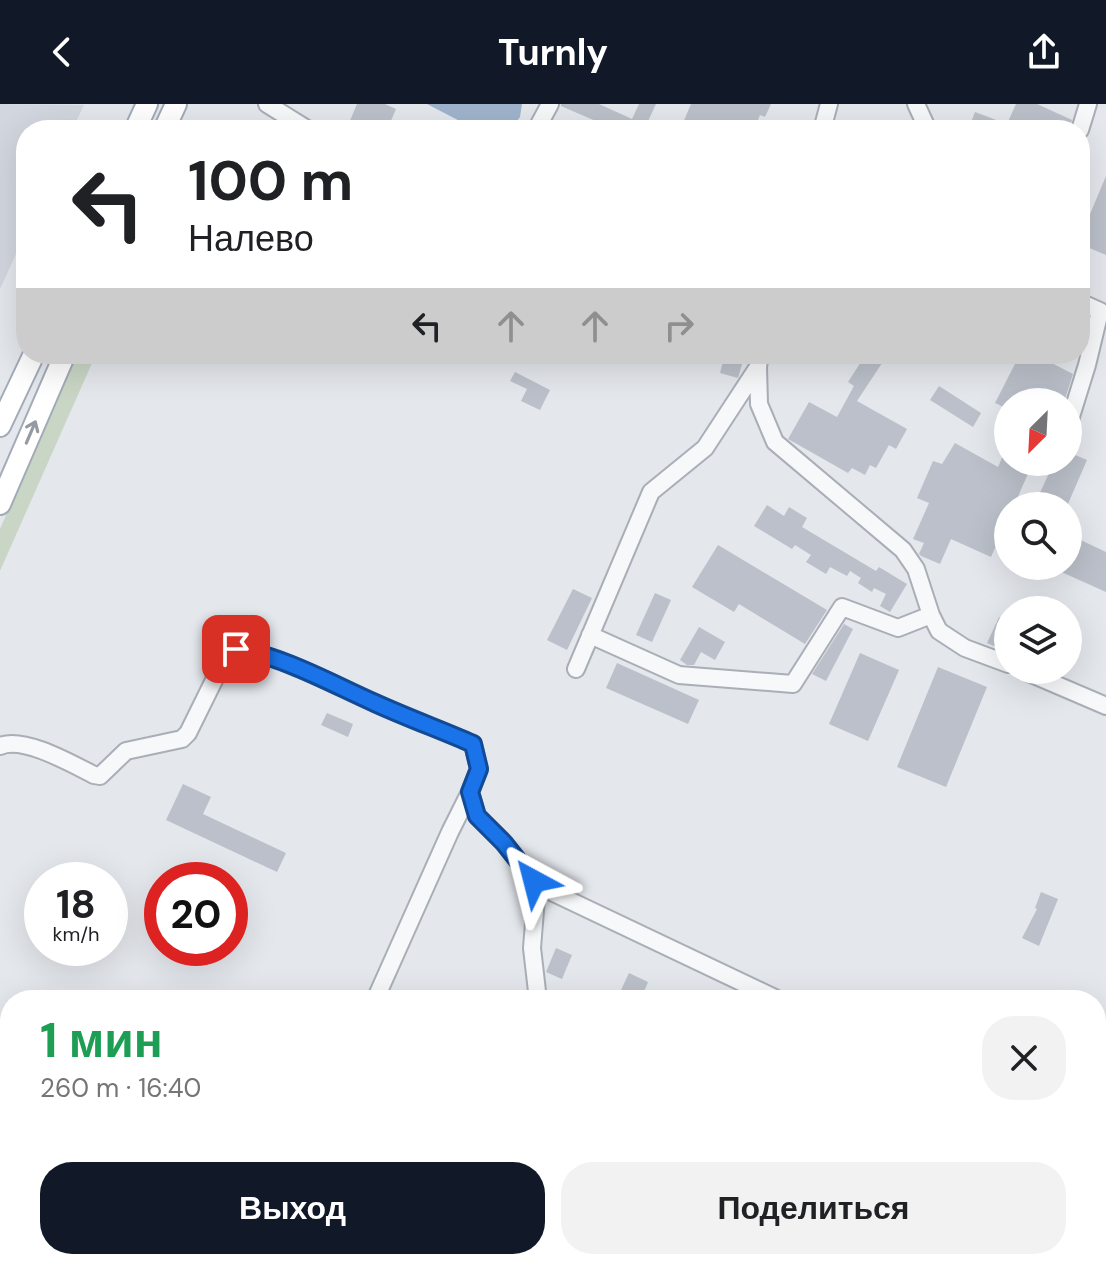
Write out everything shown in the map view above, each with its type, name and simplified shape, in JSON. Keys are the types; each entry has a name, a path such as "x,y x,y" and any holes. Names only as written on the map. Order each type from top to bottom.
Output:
{"main road":[{"path":"0,426 29,364"},
{"path":"0,504 61,364"}],"street":[{"path":"267,104 293,120"},
{"path":"1090,306 1100,311 1090,353"},
{"path":"576,669 651,492 705,448 757,364"},
{"path":"759,364 759,404 775,442 903,550 916,569 939,631 965,648 994,659"},
{"path":"1080,388 1087,364"},
{"path":"590,635 679,675 793,684 842,607 898,628 931,615"},
{"path":"0,746 8,743 44,751 100,776 126,751 182,739 188,733 225,658 236,649 253,651 473,744 479,769 379,990"},
{"path":"1055,684 1106,706"},
{"path":"470,792 477,816 504,843 537,885 758,990"},
{"path":"537,885 532,948 537,990"}],"shaded area":[{"path":"0,104 84,105 77,120 16,120 16,254 0,289"}],"green space":[{"path":"71,364 92,364 0,571 0,529"}],"water":[{"path":"427,104 522,104 518,120 458,120"}],"building":[{"path":"357,104 385,104 396,109 391,120 350,120"},
{"path":"599,104 632,119 639,104 656,104 649,120 593,120 561,106"},
{"path":"691,104 771,104 765,117 760,115 758,120 684,120"},
{"path":"1016,104 1037,104 1072,120 1009,120"},
{"path":"975,112 996,120 972,120"},
{"path":"1106,176 1106,255 1090,248 1090,214"},
{"path":"722,364 742,364 738,378 720,373"},
{"path":"860,364 881,364 857,401 907,429 896,449 889,445 876,468 870,465 865,475 852,468 848,473 788,439 809,402 837,417 854,386 848,382"},
{"path":"1015,364 1054,364 1073,374 1068,388 1003,388"},
{"path":"515,372 550,390 540,410 521,401 527,389 510,381"},
{"path":"939,386 981,413 973,427 930,400"},
{"path":"955,443 994,465 994,476 1027,476 1020,492 994,492 994,550 991,557 951,539 940,564 919,554 924,543 913,539 929,503 917,498 933,461 942,464"},
{"path":"1048,476 1080,476 1073,492 1040,492"},
{"path":"767,505 784,516 789,507 807,518 802,527 876,571 879,567 907,584 890,612 880,606 886,594 874,588 872,592 858,583 861,578 850,571 847,576 830,567 826,574 806,562 811,555 795,545 792,549 754,526"},
{"path":"1082,541 1106,552 1106,592 1079,580 1082,580"},
{"path":"718,545 827,610 805,644 739,604 734,612 692,587"},
{"path":"573,589 592,598 567,650 547,640"},
{"path":"655,593 671,600 652,642 636,635"},
{"path":"844,624 853,629 826,681 812,674"},
{"path":"699,627 725,642 715,660 701,652 694,665 687,665 680,660"},
{"path":"994,628 994,646 987,643"},
{"path":"860,653 899,670 868,741 829,724"},
{"path":"617,663 699,700 688,724 606,688"},
{"path":"938,667 987,687 946,787 897,767"},
{"path":"327,713 353,724 348,737 321,725"},
{"path":"183,784 211,797 203,814 286,853 277,872 166,820"},
{"path":"1041,892 1058,899 1039,946 1022,938 1037,909"},
{"path":"556,948 572,955 562,979 546,972"},
{"path":"629,973 648,982 645,990 621,990"}],"route":[{"path":"236,649 253,651 473,744 479,769 470,792 477,816 504,843 534,881"}]}
